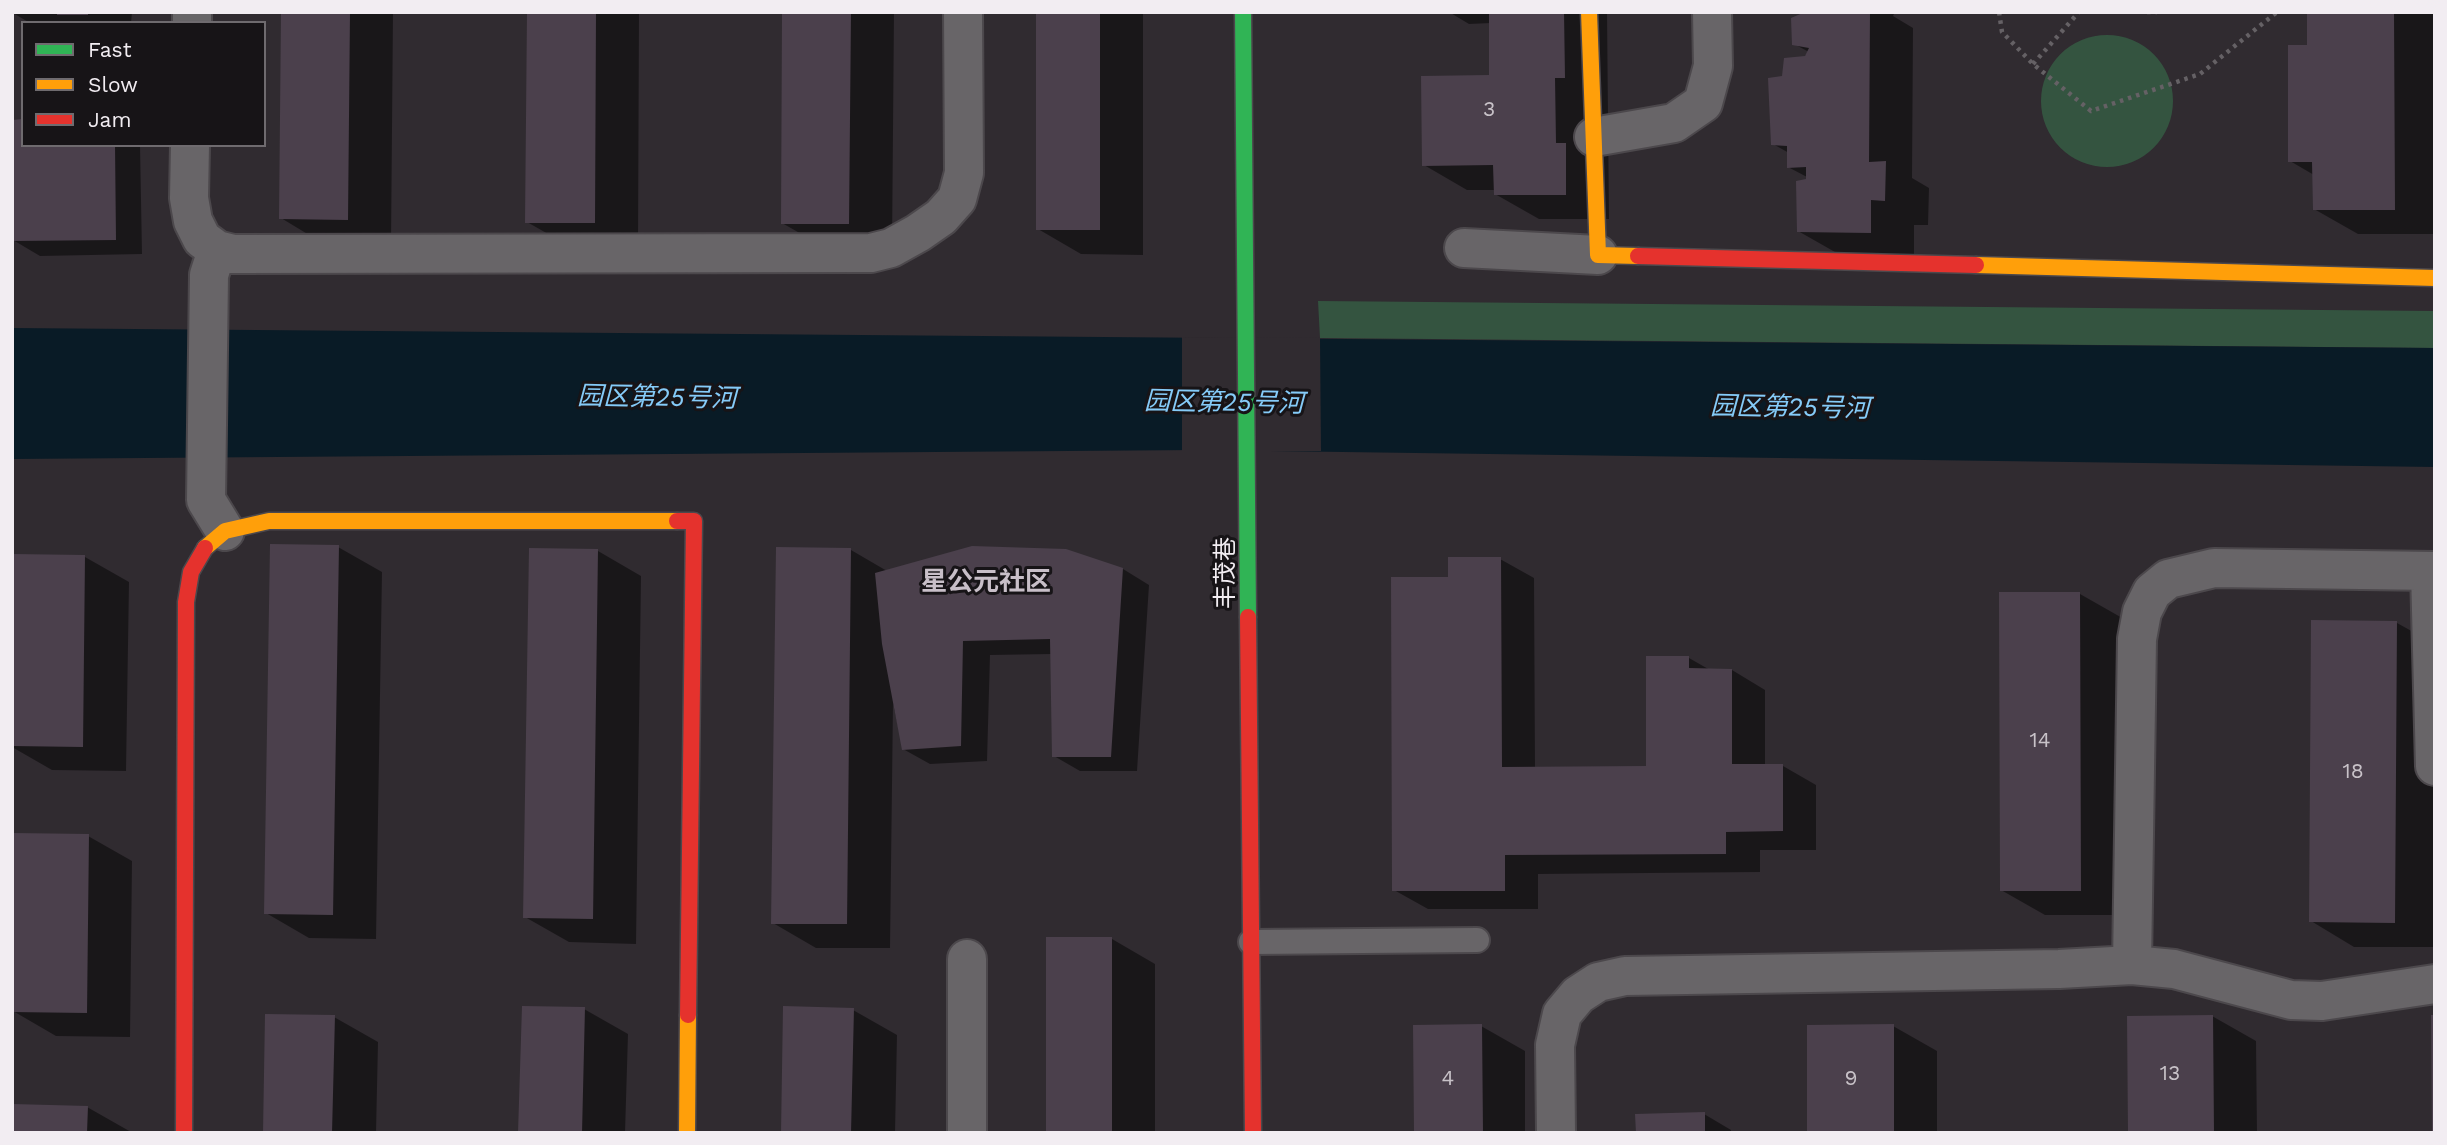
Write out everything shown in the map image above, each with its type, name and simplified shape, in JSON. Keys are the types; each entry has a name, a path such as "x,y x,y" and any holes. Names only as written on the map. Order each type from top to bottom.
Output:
{"street":[{"path":"190,147 189,198 193,221 202,239 216,250 233,254 845,254 891,248 941,217 957,199 964,173 963,12"},
{"name":"丰茂巷","path":"1243,12 1253,1133"},
{"path":"1589,12 1598,255"},
{"path":"1594,137 1674,123 1703,103 1713,66 1712,12"},
{"path":"1464,248 1598,255 2435,278"},
{"path":"216,250 209,275 207,317 206,500 225,531"},
{"path":"184,1133 186,602 191,572 203,550 225,531 245,524 269,522 694,521 687,1133"},
{"path":"2132,965 2137,639 2142,612 2152,592 2168,579 2214,568 2433,571 2435,766"},
{"path":"967,959 967,1133"},
{"path":"1556,1133 1555,1045 1562,1014 1577,995 1598,982 1625,976 2060,969 2132,965 2174,969 2291,1000 2322,1001 2435,984"}],"lane":[{"path":"1251,942 1477,940"}],"path":[{"path":"1999,12 2002,32 2033,64 2091,111 2200,74 2277,12"},
{"path":"2033,64 2079,12"},
{"path":"2147,12 2157,12"}],"green space":[{"path":"2107,35 2132,40 2153,55 2168,76 2173,101 2168,126 2153,147 2132,162 2107,167 2082,162 2061,147 2046,126 2041,101 2046,76 2061,55 2082,40"},
{"path":"1318,301 2435,311 2435,348 1320,338"}],"water":[{"name":"园区第25号河","path":"12,328 2435,348 2435,467 1198,450 12,459"}],"pier":[{"path":"1182,337 1320,338 1321,451 1182,451"}],"building":[{"path":"57,12 88,12 88,15 57,15"},
{"path":"281,12 350,12 348,220 279,219"},
{"path":"527,12 596,12 595,223 525,223"},
{"path":"782,12 851,12 849,224 781,224"},
{"path":"1036,12 1100,12 1100,230 1036,230"},
{"path":"1489,12 1564,12 1565,78 1555,78 1556,143 1566,143 1566,195 1494,195 1493,165 1422,166 1421,76 1489,75"},
{"path":"1805,12 1870,12 1869,162 1886,161 1885,201 1871,200 1871,233 1797,232 1796,181 1806,179 1806,167 1787,168 1787,146 1771,145 1768,78 1782,76 1784,58 1805,56 1809,48 1792,45 1791,18"},
{"path":"2307,12 2394,12 2395,210 2313,210 2312,162 2288,162 2288,45 2307,45"},
{"path":"21,119 21,147 115,147 116,240 12,241 12,120"},
{"path":"270,544 339,545 333,915 264,914"},
{"path":"972,546 1066,549 1123,568 1111,757 1052,757 1050,639 963,641 961,746 902,750 882,644 875,573"},
{"path":"776,547 851,548 847,924 771,924"},
{"path":"529,548 598,549 593,919 523,918"},
{"path":"12,554 85,555 83,747 12,746"},
{"path":"1448,557 1501,557 1502,767 1646,766 1646,656 1689,656 1689,668 1732,669 1732,764 1783,764 1783,831 1726,832 1726,854 1505,855 1505,891 1392,891 1391,577 1448,577"},
{"path":"1999,592 2080,592 2081,891 2000,891"},
{"path":"2311,620 2397,621 2395,923 2309,922"},
{"path":"13,833 89,834 87,1013 12,1012"},
{"path":"1046,937 1112,937 1112,1133 1046,1133"},
{"path":"522,1006 585,1007 582,1133 518,1133"},
{"path":"783,1006 854,1008 851,1133 781,1133"},
{"path":"265,1014 335,1015 332,1133 263,1133"},
{"path":"2213,1015 2214,1133 2128,1133 2127,1016"},
{"path":"2431,1015 2435,1015 2435,1133 2432,1133"},
{"path":"1482,1024 1483,1133 1414,1133 1413,1025"},
{"path":"1894,1024 1894,1133 1807,1133 1807,1025"},
{"path":"12,1104 88,1106 87,1133 12,1133"},
{"path":"1705,1112 1705,1133 1636,1133 1635,1114"}],"traffic: fast":[{"path":"1243,12 1248,617"}],"traffic: slow":[{"path":"1589,12 1598,255 1638,256"},
{"path":"1976,265 2435,278"},
{"path":"205,548 225,531 269,521 677,521"},
{"path":"687,1133 688,1015"}],"traffic: jam":[{"path":"1638,256 1976,265"},
{"path":"677,521 694,521 688,1015"},
{"path":"184,1133 186,602 191,572 205,548"},
{"path":"1248,617 1253,1133"}],"district":[{"name":"星公元社区","path":"986,582"}]}
